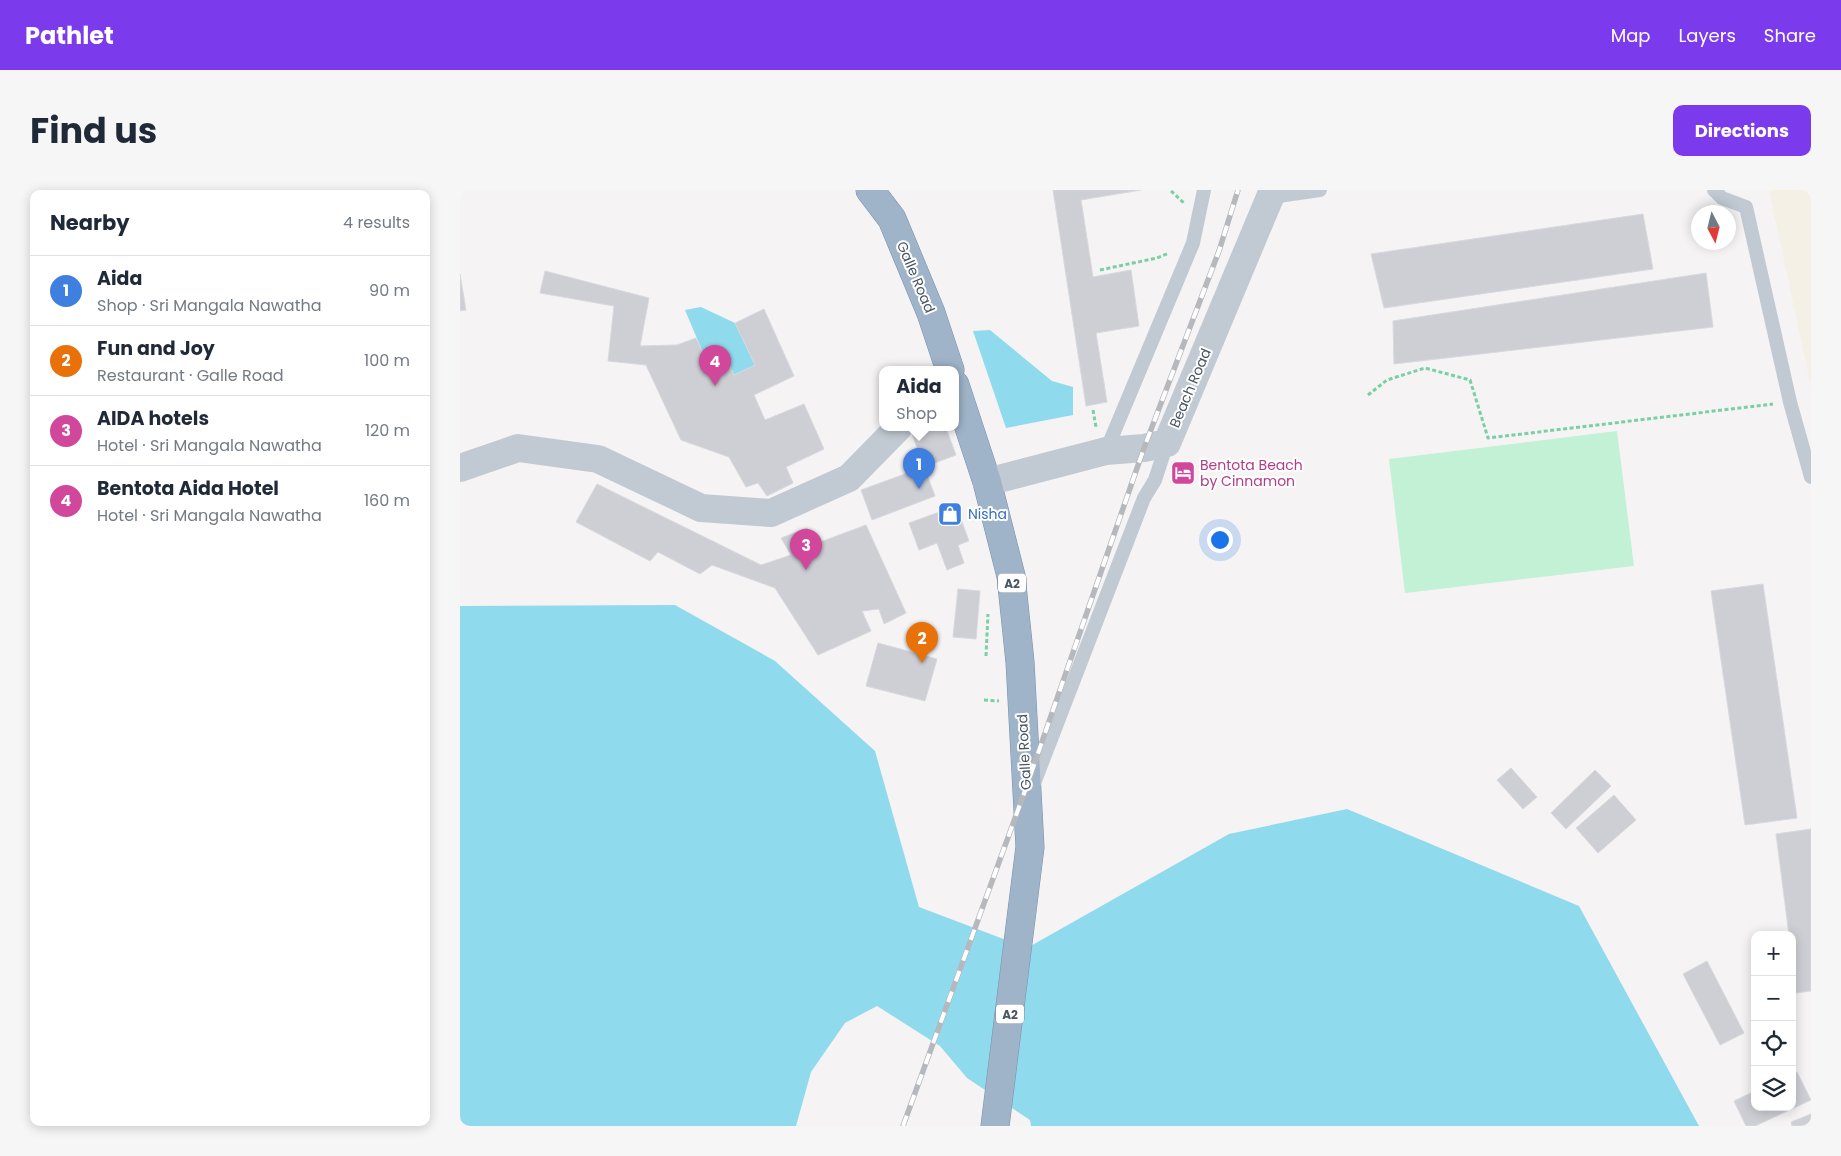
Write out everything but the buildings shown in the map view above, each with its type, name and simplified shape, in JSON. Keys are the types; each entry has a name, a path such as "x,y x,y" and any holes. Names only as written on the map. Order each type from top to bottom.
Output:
{"highway":[{"name":"Galle Road","path":"870,190 892,219 931,313 949,366"},
{"name":"Galle Road","path":"959,402 987,482 1011,576 1020,662 1030,847 997,1118"}],"street":[{"name":"Beach Road","path":"987,482 1102,442 1144,448 1167,443 1272,194"},
{"path":"460,468 518,448 598,459 701,508 771,513 849,478 895,431"}],"lane":[{"path":"1102,442 1193,243 1204,190"},
{"path":"1272,194 1320,190"},
{"path":"1714,190 1722,198 1746,207 1790,402 1811,477"},
{"path":"1030,847 1032,789 1144,498 1155,480 1167,443"}],"path":[{"path":"1100,270 1157,258 1193,243"},
{"path":"1368,395 1387,380 1425,368 1470,380 1488,438 1790,402"},
{"path":"1093,410 1102,442"}],"green space":[{"path":"1617,431 1634,566 1405,593 1389,459"}],"sand":[{"path":"1769,190 1811,190 1811,387"}],"water":[{"path":"701,307 735,323 755,365 734,375 726,358 709,367 685,310"},
{"path":"990,330 1052,381 1073,387 1073,415 1006,428 973,331"},
{"path":"675,605 775,661 875,751 919,907 1027,948 1229,834 1347,809 1579,906 1699,1126 1031,1126 1030,1120 967,1078 940,1046 877,1006 845,1023 811,1072 796,1126 460,1126 460,606"}],"railway":[{"path":"903,1126 1026,788 1144,448 1219,251 1238,190"}],"place":[{"name":"Bentota Aida Hotel","path":"715,386"},
{"name":"Bentota Beach by Cinnamon","path":"1183,473"},
{"name":"Aida","path":"919,489"},
{"name":"Nisha","path":"950,514"},
{"name":"AIDA hotels","path":"806,570"},
{"name":"Fun and Joy","path":"922,663"}]}
